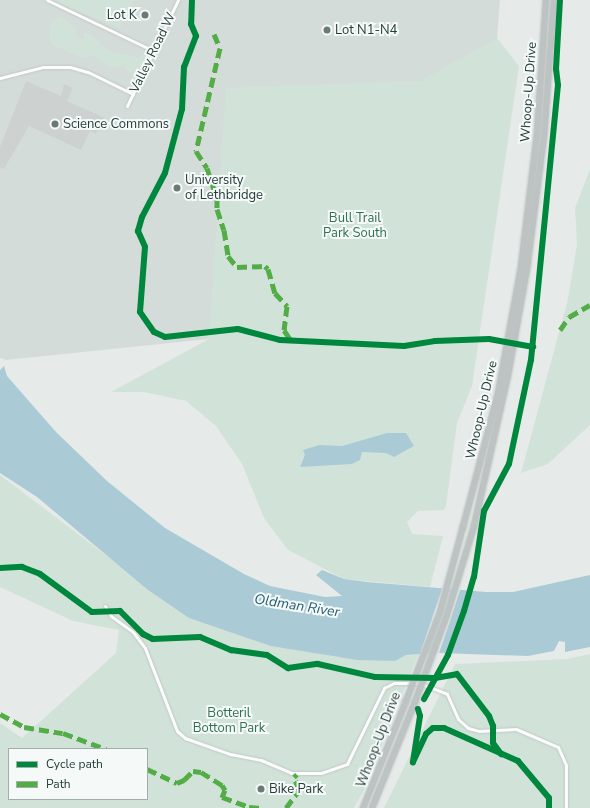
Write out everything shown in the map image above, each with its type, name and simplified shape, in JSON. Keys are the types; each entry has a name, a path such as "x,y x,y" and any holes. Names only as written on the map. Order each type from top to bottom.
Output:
{"highway":[{"name":"Whoop-Up Drive","path":"363,808 440,612 503,373 521,267 537,135 546,0"},
{"name":"Whoop-Up Drive","path":"372,808 416,702 447,615 474,526 508,375 527,268 544,136 554,0"},
{"path":"377,808 416,702"}],"street":[{"path":"47,0 154,51"},
{"name":"Valley Road W","path":"127,106 178,0"},
{"path":"0,78 43,68 70,67 92,74 133,94"},
{"path":"105,606 111,616 133,632 145,648 177,731 185,738 230,754 261,760 297,774 316,774 347,764 384,688 394,683 420,683 447,694 458,719 468,728 479,731 516,729 558,747 566,765 566,808"}],"shaded area":[{"name":"University of Lethbridge","path":"0,0 500,0 497,38 209,339 6,360 0,358"}],"green space":[{"path":"60,0 134,0 119,28 58,3"},
{"path":"61,16 76,28 76,36 80,39 84,39 84,32 88,33 109,51 138,58 144,53 148,56 145,65 134,74 130,73 123,65 112,68 93,56 82,57 53,45 49,39 51,22"},
{"name":"Bull Trail Park South","path":"497,38 519,66 472,386 457,423 446,506 444,510 418,511 407,522 412,534 443,536 430,587 344,579 288,550 264,518 242,464 216,426 186,401 144,392 111,392 209,339 226,88 421,81"},
{"path":"590,169 590,425 548,464 521,473 568,299 577,244 575,208"},
{"name":"Botteril Bottom Park","path":"0,475 189,618 336,657 418,655 363,792 354,808 0,808 0,723 22,738 116,653 119,630 73,621 0,587"},
{"path":"590,654 590,808 384,808 455,664 567,659"}],"water":[{"name":"Oldman River","path":"4,366 7,376 56,432 107,481 165,528 244,574 270,586 325,597 342,596 316,575 322,570 344,579 486,592 513,592 590,575 590,647 565,652 565,642 559,641 554,651 528,656 440,653 406,655 395,661 357,660 271,646 189,618 148,590 37,497 0,473 0,370"},
{"path":"387,433 406,433 414,446 394,457 386,453 362,452 360,460 352,464 300,467 305,455 303,450 319,445 342,446"}],"pier":[{"path":"443,586 451,586 445,607 427,656 419,657"},
{"path":"452,587 461,587 438,656 429,656"}],"building":[{"name":"Science Commons","path":"26,81 61,96 64,84 73,88 67,101 105,118 96,134 90,131 81,150 29,126 4,169 0,168 0,147"}],"marked path":[{"path":"214,34 220,48 196,151 207,168 217,198 217,209 224,230 228,256 237,267 265,266 268,269 275,293 287,306 284,330 290,339"},
{"path":"560,330 569,317 590,305"},
{"path":"0,714 24,727 63,733 103,748"},
{"path":"148,769 177,783 184,780 193,771 201,772 222,785 225,790 222,797 249,807 261,808"},
{"path":"286,808 299,790 294,777 297,774"}],"cycle path":[{"path":"192,0 191,24 196,36 184,67 182,109 165,173 142,217 138,231 145,247 140,312 154,332 165,337 238,329 280,340 404,346 435,341 489,339 533,347"},
{"path":"424,699 448,655 464,611 474,577 484,511 509,464 531,360 558,85 556,69 560,0"},
{"path":"0,568 22,567 40,574 92,612 120,611 143,634 153,639 200,637 231,650 267,655 288,668 318,664 375,677 435,678 457,674 489,716 493,726 493,743 501,754"},
{"path":"418,709 420,716 413,762 426,734 433,728 444,728 518,761 549,798 549,808"}],"place":[{"name":"Lot K","path":"145,15"},
{"name":"Lot N1-N4","path":"327,30"},
{"name":"Science Commons","path":"55,124"},
{"name":"University of Lethbridge","path":"177,188"},
{"name":"Bike Park","path":"261,789"}]}
